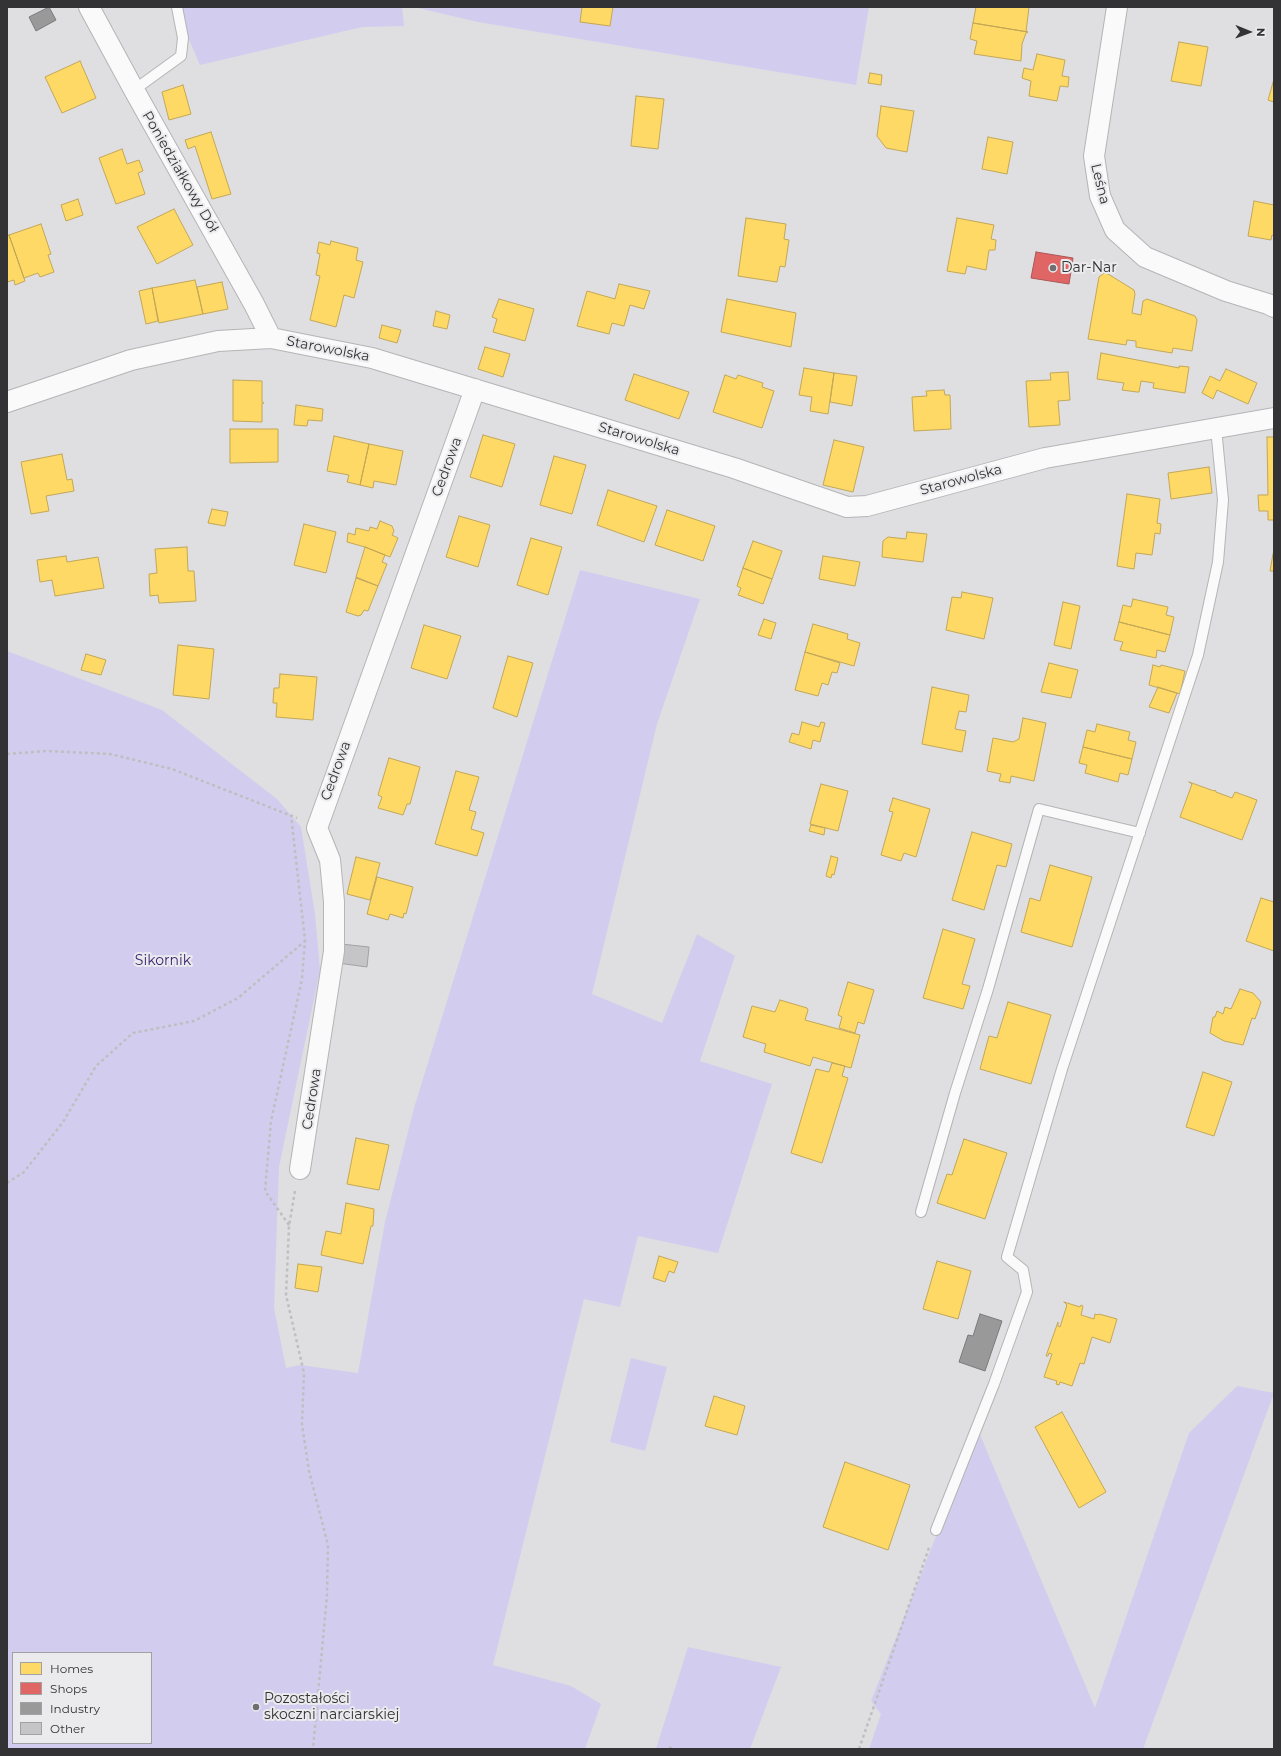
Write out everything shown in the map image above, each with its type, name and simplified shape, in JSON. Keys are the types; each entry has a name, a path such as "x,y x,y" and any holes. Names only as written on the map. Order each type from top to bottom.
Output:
{"street":[{"name":"Poniedziałkowy Dół","path":"89,7 254,304 271,338"},
{"name":"Leśna","path":"1117,7 1094,156 1100,196 1115,230 1145,257 1226,291 1274,307"},
{"name":"Starowolska","path":"7,402 131,360 218,342 271,338 372,358 734,468 847,506 873,504 1045,458 1274,418"},
{"name":"Cedrowa","path":"300,1169 334,950 334,902 330,860 317,828 475,389"}],"lane":[{"path":"134,90 181,56 183,38 177,7"},
{"path":"936,1530 994,1384 1027,1292 1023,1270 1006,1257 1062,1069 1198,655 1218,562 1223,500 1216,428"},
{"path":"921,1212 955,1093 988,989 1039,809 1140,833"}],"path":[{"path":"7,754 47,751 110,754 172,769 291,815 317,828"},
{"path":"289,1226 265,1191 271,1121 302,979 305,940 291,815"},
{"path":"7,1183 24,1172 64,1122 96,1066 133,1033 194,1021 238,998 305,940"},
{"path":"292,1203 289,1226 286,1296 304,1372 302,1424 310,1471 328,1545 328,1594 313,1749"},
{"path":"859,1749 936,1530"},
{"path":"669,1747 673,1749"}],"green space":[{"path":"175,7 402,7 404,26 362,27 200,65"},
{"path":"414,7 869,7 856,85 478,22"},
{"name":"Sikornik","path":"580,570 700,599 657,724 592,994 662,1023 697,934 735,956 700,1061 772,1084 718,1253 638,1236 620,1307 584,1299 493,1665 571,1686 601,1704 585,1749 7,1749 7,651 162,710 277,799 301,827 315,914 320,970 279,1167 274,1308 286,1368 300,1365 358,1373 385,1222 414,1108"},
{"path":"631,1358 667,1367 645,1451 610,1442"},
{"path":"1237,1386 1274,1393 1143,1749 869,1749 881,1714 871,1701 978,1430 1095,1708 1189,1433"},
{"path":"688,1647 781,1667 750,1749 656,1749"}],"building: Homes":[{"path":"582,7 613,7 610,26 580,22"},
{"path":"976,7 1029,7 1026,32 973,23"},
{"path":"973,23 1028,32 1026,33 1022,44 1021,61 974,54 977,41 970,39"},
{"path":"1179,42 1208,47 1201,86 1171,81"},
{"path":"1037,54 1065,60 1062,76 1069,77 1068,87 1060,86 1057,101 1029,96 1031,81 1022,78 1024,68 1033,70"},
{"path":"80,61 96,98 62,113 45,77"},
{"path":"870,73 882,75 881,85 868,83"},
{"path":"1274,79 1274,102 1268,100"},
{"path":"183,85 191,114 169,120 162,92"},
{"path":"636,96 664,99 658,149 631,146"},
{"path":"881,106 914,111 907,152 886,148 877,136"},
{"path":"211,132 231,194 212,199 195,146 188,149 185,140"},
{"path":"988,137 1013,142 1007,174 982,169"},
{"path":"122,149 127,164 139,160 143,171 138,173 145,194 116,204 99,158"},
{"path":"78,199 83,215 66,221 61,205"},
{"path":"1254,201 1274,205 1274,236 1272,235 1271,240 1248,236"},
{"path":"174,209 193,245 157,264 137,227"},
{"path":"746,218 786,224 784,239 789,240 785,267 780,266 777,282 738,276"},
{"path":"957,218 994,225 991,239 996,240 995,250 989,250 986,270 967,266 965,274 947,271"},
{"path":"41,224 51,254 48,255 54,272 40,277 38,273 24,278 9,235"},
{"path":"9,235 25,281 15,285 14,280 7,282 7,236"},
{"path":"331,241 358,248 356,260 363,262 354,298 344,295 336,327 310,320 320,276 316,275 320,254 317,253 319,242 330,245"},
{"path":"1104,273 1134,290 1135,294 1132,313 1141,315 1143,301 1147,299 1195,316 1197,320 1192,351 1173,348 1172,353 1136,347 1136,341 1127,340 1126,345 1088,339 1099,277"},
{"path":"195,280 203,314 159,323 152,288"},
{"path":"222,282 228,309 203,314 197,287"},
{"path":"619,284 650,291 644,309 630,305 624,326 612,323 609,334 577,326 587,291 615,299"},
{"path":"152,288 158,321 146,324 139,291"},
{"path":"499,299 534,309 525,341 493,332 497,319 492,317"},
{"path":"727,299 796,313 791,347 721,332"},
{"path":"436,311 450,315 447,329 433,326"},
{"path":"382,325 401,330 397,343 379,338"},
{"path":"485,347 510,354 503,377 478,369"},
{"path":"1101,353 1179,368 1179,366 1189,367 1185,393 1153,388 1154,383 1141,381 1139,392 1122,390 1124,383 1097,379"},
{"path":"804,368 834,373 828,414 810,411 812,397 799,395"},
{"path":"1226,369 1257,383 1248,404 1217,390 1213,399 1202,393 1210,376 1220,381"},
{"path":"1068,372 1070,400 1058,401 1060,425 1029,427 1026,381 1051,380 1050,373"},
{"path":"834,373 857,376 852,406 830,402"},
{"path":"634,374 689,392 679,419 625,400"},
{"path":"725,375 736,379 738,375 763,383 762,387 774,391 762,428 713,412"},
{"path":"233,380 262,381 262,402 264,403 262,403 262,422 233,421"},
{"path":"944,390 945,395 950,395 951,429 914,431 912,397 927,396 926,391"},
{"path":"296,405 323,409 322,421 308,420 307,426 294,425"},
{"path":"230,429 278,429 278,462 230,463"},
{"path":"483,435 515,444 502,487 470,477"},
{"path":"334,436 369,444 360,485 347,482 349,475 327,471"},
{"path":"1267,437 1274,437 1274,520 1268,520 1268,511 1259,511 1258,495 1268,495"},
{"path":"834,440 864,447 853,492 823,485"},
{"path":"369,444 403,451 396,485 374,481 373,488 360,485"},
{"path":"62,454 67,480 72,479 74,491 46,496 49,511 31,514 21,462"},
{"path":"554,456 586,465 572,514 540,505"},
{"path":"1209,467 1212,493 1171,499 1168,473"},
{"path":"608,490 657,506 644,542 597,525"},
{"path":"1127,494 1160,499 1157,523 1161,524 1160,534 1155,533 1152,555 1136,553 1134,569 1117,566"},
{"path":"212,509 228,512 225,526 208,523"},
{"path":"667,510 715,526 703,561 655,545"},
{"path":"459,516 490,525 478,567 446,557"},
{"path":"380,521 392,526 394,531 392,535 398,538 390,557 365,547 347,542 348,533 355,535 356,528 369,531 370,527 377,529"},
{"path":"304,524 336,532 326,573 294,565"},
{"path":"907,532 927,534 923,562 882,557 883,541 888,537 906,539"},
{"path":"531,538 562,547 548,595 517,585"},
{"path":"753,541 782,551 772,579 743,568"},
{"path":"187,547 188,571 194,571 196,601 159,603 158,595 150,596 149,574 157,573 155,549"},
{"path":"365,547 385,555 382,562 387,564 378,586 356,577"},
{"path":"1273,554 1274,571 1270,571"},
{"path":"66,556 67,562 98,557 104,588 55,596 52,580 40,582 37,560"},
{"path":"823,556 860,562 855,586 819,579"},
{"path":"743,568 772,579 763,604 738,595 741,588 737,586"},
{"path":"356,578 378,586 368,611 364,610 361,615 358,616 346,612"},
{"path":"962,592 993,598 984,639 946,630 952,597 961,598"},
{"path":"1133,599 1168,607 1166,615 1174,617 1170,635 1119,622 1123,605 1131,607"},
{"path":"1063,602 1080,606 1071,649 1054,645"},
{"path":"764,619 776,623 771,639 758,635"},
{"path":"1119,622 1170,635 1165,652 1157,650 1156,658 1120,650 1123,642 1114,640"},
{"path":"813,624 848,634 847,639 860,643 854,666 805,652"},
{"path":"424,625 461,636 447,679 411,668"},
{"path":"178,645 214,649 209,699 173,695"},
{"path":"805,652 840,663 837,673 832,672 828,685 822,683 818,696 795,690"},
{"path":"86,654 106,660 101,675 81,670"},
{"path":"508,656 533,663 517,717 493,708"},
{"path":"1049,663 1078,670 1071,698 1041,692"},
{"path":"1153,665 1160,667 1161,665 1185,671 1180,694 1149,685"},
{"path":"280,674 317,677 313,720 276,717 277,703 273,703 274,688 279,688"},
{"path":"932,687 969,695 966,712 959,711 955,729 966,731 962,752 922,744"},
{"path":"1158,687 1177,693 1169,713 1149,707"},
{"path":"1023,718 1046,723 1034,781 1011,776 1010,783 999,781 1001,774 987,771 993,738 1013,742 1019,739"},
{"path":"802,722 819,727 821,722 825,723 820,742 813,740 811,749 789,742 792,733 799,735"},
{"path":"1097,724 1130,732 1128,740 1136,742 1132,759 1083,747 1087,730 1095,732"},
{"path":"1083,747 1132,759 1128,775 1120,773 1118,782 1085,773 1087,765 1079,763"},
{"path":"389,758 420,767 410,804 407,804 403,815 378,808 382,797 378,795"},
{"path":"456,771 479,777 469,810 476,812 471,829 484,833 477,856 435,844"},
{"path":"1189,782 1214,791 1215,790 1216,792 1232,798 1235,792 1257,800 1242,840 1180,817 1192,784"},
{"path":"821,784 848,791 838,831 810,824"},
{"path":"893,798 930,809 916,857 904,853 901,861 881,855 893,812 889,811"},
{"path":"811,825 825,828 824,835 809,831"},
{"path":"972,832 1012,844 1006,867 997,865 984,910 952,900"},
{"path":"831,856 838,858 834,875 832,874 831,878 826,876"},
{"path":"356,857 380,863 370,900 347,894"},
{"path":"1050,865 1092,877 1072,947 1021,932 1030,898 1040,901"},
{"path":"377,877 413,887 406,914 404,913 403,918 390,914 388,920 367,914"},
{"path":"1261,898 1274,902 1274,951 1246,941"},
{"path":"943,929 975,939 962,984 970,986 963,1009 923,998"},
{"path":"848,982 874,990 864,1024 858,1022 855,1033 839,1028 842,1017 838,1015"},
{"path":"1240,989 1253,993 1261,1002 1255,1019 1252,1018 1243,1045 1224,1041 1210,1033 1213,1017 1215,1017 1217,1011 1223,1014 1225,1007 1231,1009"},
{"path":"780,1000 807,1008 808,1010 805,1020 860,1035 851,1068 813,1057 810,1066 764,1052 766,1044 743,1037 752,1006 775,1012"},
{"path":"1008,1002 1051,1015 1031,1084 980,1069 989,1036 997,1038"},
{"path":"832,1063 845,1066 842,1076 848,1078 822,1163 791,1153 816,1069 829,1072"},
{"path":"1203,1072 1232,1082 1214,1136 1186,1127"},
{"path":"356,1138 389,1145 379,1190 347,1184"},
{"path":"964,1139 1007,1153 985,1219 937,1203 947,1174 952,1175"},
{"path":"346,1203 374,1209 373,1226 371,1226 363,1264 321,1255 326,1231 341,1234"},
{"path":"659,1256 678,1262 674,1273 669,1271 665,1282 653,1278"},
{"path":"937,1261 971,1271 958,1319 923,1309"},
{"path":"298,1264 322,1267 318,1292 295,1288"},
{"path":"1064,1302 1080,1307 1081,1305 1083,1306 1081,1315 1094,1319 1095,1314 1099,1314 1117,1319 1110,1343 1092,1337 1084,1364 1080,1363 1072,1386 1060,1382 1059,1385 1056,1384 1057,1381 1044,1377 1052,1354 1049,1353 1048,1356 1046,1356 1058,1322 1058,1326 1060,1327 1067,1305"},
{"path":"714,1396 745,1406 737,1435 705,1426"},
{"path":"1062,1412 1106,1492 1079,1508 1035,1427"},
{"path":"845,1462 910,1485 888,1550 823,1527"}],"building: Shops":[{"path":"1036,252 1073,258 1069,284 1031,278"}],"building: Industry":[{"path":"49,7 56,20 36,31 29,17"},
{"path":"980,1314 1002,1321 985,1371 959,1362 968,1335 973,1336"}],"building: Other":[{"path":"341,944 369,947 367,967 338,963"}],"place":[{"name":"Dar-Nar","path":"1053,268"},
{"name":"Pozostałości skoczni narciarskiej","path":"256,1707"}]}
